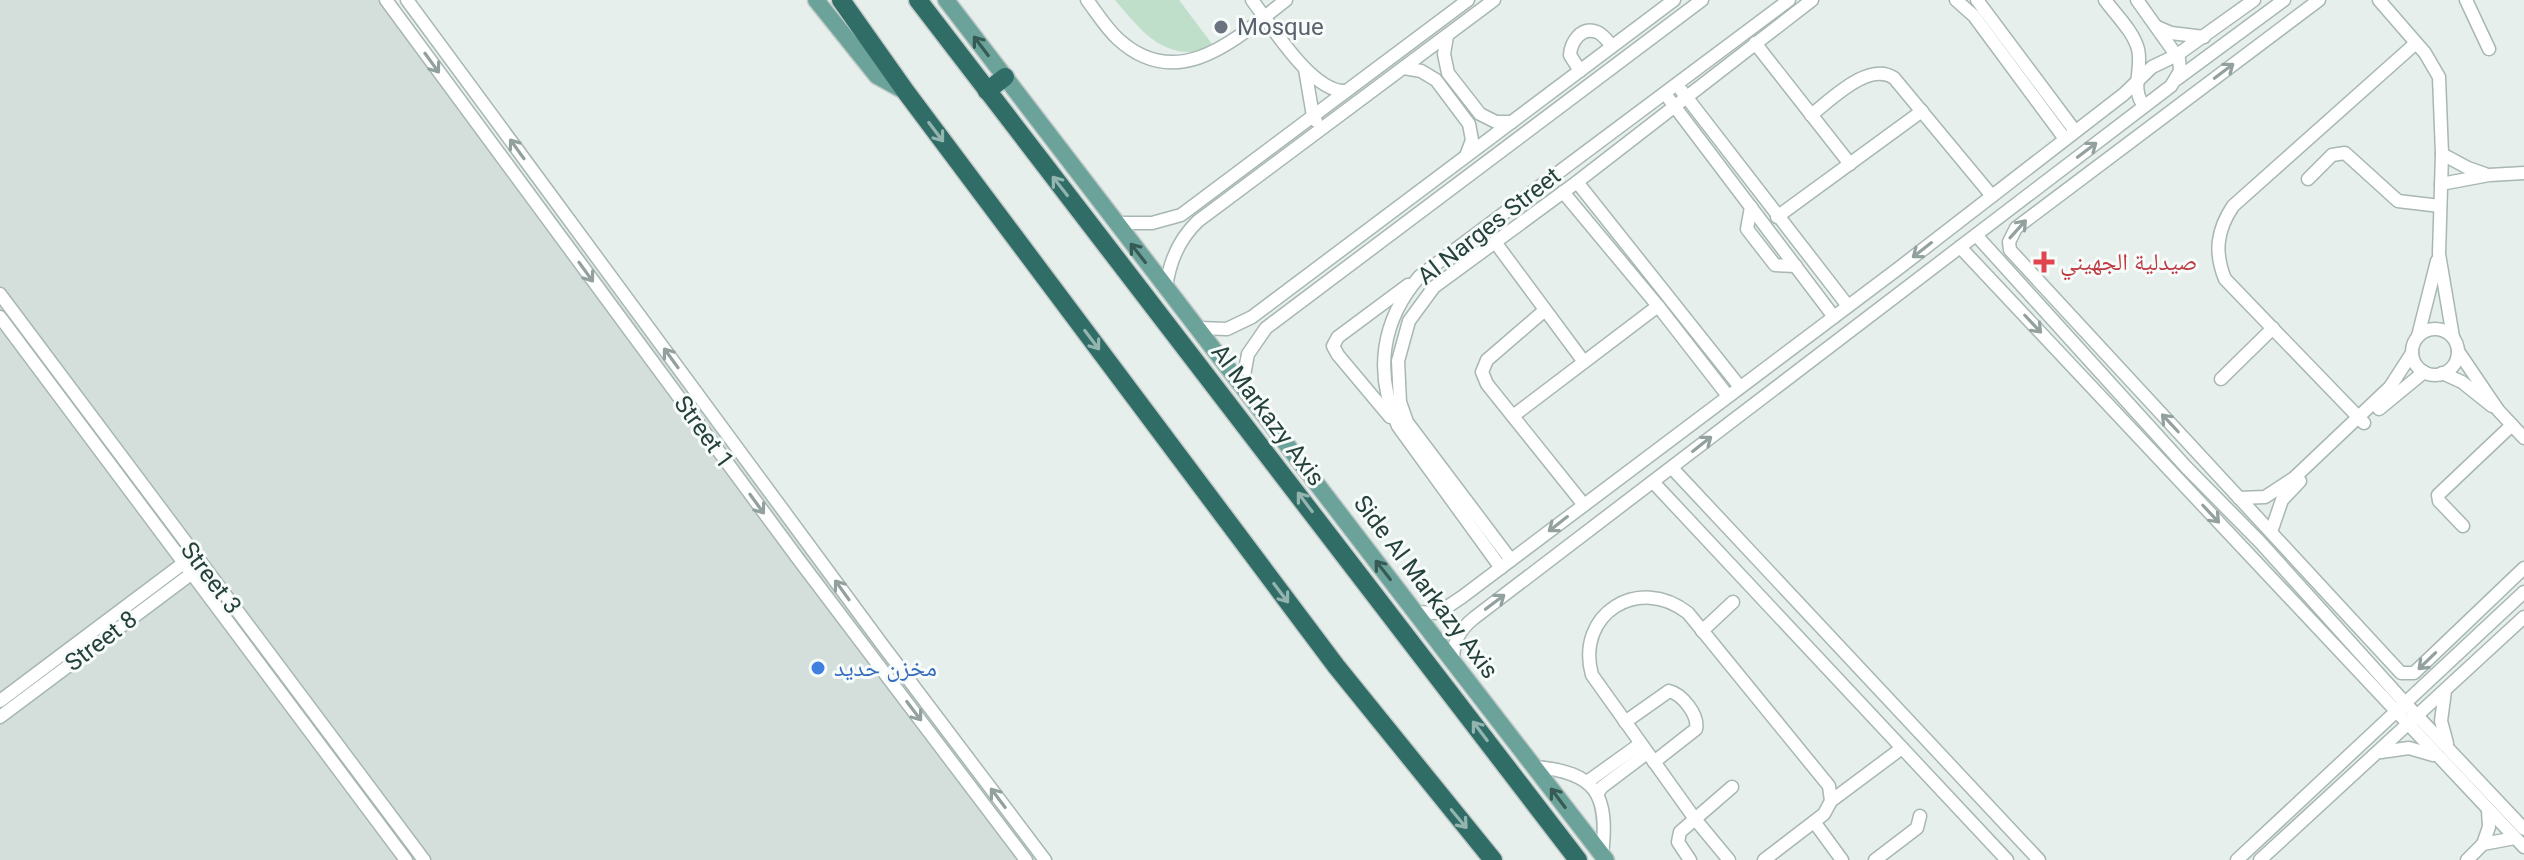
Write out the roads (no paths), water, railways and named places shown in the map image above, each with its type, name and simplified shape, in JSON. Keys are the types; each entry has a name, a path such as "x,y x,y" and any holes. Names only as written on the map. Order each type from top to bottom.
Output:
{"highway":[{"path":"841,0 906,92 1336,666 1493,860"},
{"name":"Al Markazy Axis","path":"918,0 1578,860"},
{"path":"987,91 1005,77"}],"main road":[{"path":"816,0 877,76 906,92"},
{"name":"Side Al Markazy Axis","path":"946,0 1604,857"}],"street":[{"name":"Street 1","path":"386,0 799,560 1026,860"},
{"name":"Street 1","path":"407,0 1045,860"},
{"path":"1087,0 1126,46 1141,54 1174,61 1195,59 1223,48 1286,0"},
{"path":"1252,0 1305,69 1332,89 1346,91"},
{"path":"1115,223 1152,223 1181,215 1468,0"},
{"path":"1166,289 1168,266 1191,228 1494,0"},
{"path":"1199,328 1227,329 1240,324 1674,0"},
{"path":"1242,386 1248,354 1266,328 1702,0"},
{"name":"Al Narges Street","path":"1506,564 1398,426 1385,392 1383,365 1386,339 1398,305 1420,276 1789,0"},
{"name":"Al Narges Street","path":"1506,564 1407,422 1397,381 1402,340 1420,303 1434,287 1577,182 1812,0"},
{"path":"1956,0 1974,16 2070,135"},
{"path":"1977,0 2070,135"},
{"path":"2105,0 2135,42 2139,58 2137,94 2144,106"},
{"path":"2137,0 2177,55 2180,71 2175,81"},
{"path":"1415,612 1438,613 1462,597 1899,268 2124,94 2160,62 2177,55 2254,0"},
{"path":"1453,661 1457,637 1474,618 2284,0"},
{"path":"2319,0 2016,228 2009,242 2010,250 2395,669 2407,675 2414,673 2524,568"},
{"path":"2379,0 2416,43 2439,77 2442,154 2439,254 2453,337 2458,351 2498,410 2524,438"},
{"path":"2467,0 2489,49"},
{"path":"2157,26 2176,34 2204,37"},
{"path":"1580,71 1570,55 1573,42 1580,35 1590,31 1600,33 1612,46"},
{"path":"1447,36 1444,54 1448,73 1480,114 1496,122 1512,122"},
{"path":"1755,43 1850,164"},
{"path":"2361,420 2225,279 2217,248 2225,218 2244,196 2416,43"},
{"path":"1404,68 1421,71 1436,80 1469,124 1472,140 1466,156"},
{"path":"1305,69 1313,116 1322,129"},
{"path":"1811,115 1865,75 1880,72 1894,78 1992,196"},
{"path":"1677,84 1848,306"},
{"path":"1664,93 1834,317"},
{"path":"1777,217 1922,111"},
{"path":"2308,179 2332,155 2345,153 2398,201 2440,206"},
{"path":"2442,154 2489,175"},
{"path":"2457,180 2458,163"},
{"path":"2060,170 2071,186"},
{"path":"2441,184 2489,175 2524,173"},
{"path":"1577,182 1740,387"},
{"path":"1563,192 1728,396"},
{"path":"1976,235 2341,634 2401,709 2407,726 2444,753 2521,838"},
{"path":"1495,242 1584,362"},
{"path":"1960,247 2401,709 2418,716 2488,810 2521,838"},
{"path":"2271,532 2282,500 2361,420 2390,387 2412,353 2439,254"},
{"path":"1899,268 1913,285"},
{"path":"1398,426 1333,346 1338,337 1420,276"},
{"name":"Street 3","path":"0,294 3,314 424,860"},
{"path":"1513,416 1658,306"},
{"path":"1545,310 1483,366 1483,379 1584,505"},
{"path":"2221,379 2273,328"},
{"path":"2418,336 2432,329 2447,332 2453,337"},
{"path":"2442,373 2452,367 2458,351"},
{"path":"2412,353 2424,372"},
{"path":"2239,498 2257,499 2273,494 2424,372 2442,373 2462,382 2498,410"},
{"path":"2463,526 2439,501 2438,495 2512,425"},
{"path":"2186,467 2200,456"},
{"path":"1672,468 2039,860"},
{"path":"1653,482 2007,860"},
{"name":"Street 3","path":"194,564 406,860"},
{"name":"Street 8","path":"0,701 194,564"},
{"name":"Street 8","path":"0,717 194,564"},
{"path":"2237,860 2524,592"},
{"path":"1462,597 1464,610 1474,618"},
{"path":"1729,860 1695,819 1596,684 1589,666 1591,637 1601,619 1624,602 1653,597 1680,607 1831,791 1828,810 1764,860"},
{"path":"1702,631 1733,602"},
{"path":"2260,860 2524,617"},
{"path":"2341,634 2353,623"},
{"path":"2455,634 2466,646"},
{"path":"1846,690 1858,688 1864,674"},
{"path":"2444,753 2441,721 2445,690"},
{"path":"1587,782 1696,729 1696,718 1678,694 1669,691 1625,722"},
{"path":"1873,718 1878,707 1893,705"},
{"path":"1831,801 1902,748"},
{"path":"2378,753 2409,748 2444,753"},
{"path":"1597,794 1609,781 1647,753"},
{"path":"953,763 966,755"},
{"path":"1535,767 1567,771 1587,782 1597,794 1604,816 1604,857"},
{"path":"1690,860 1678,838 1680,832 1732,787"},
{"path":"2467,860 2483,844 2489,827 2488,810"},
{"path":"1875,860 1917,828 1920,816"},
{"path":"1815,823 1842,860"},
{"path":"2483,844 2521,838"}],"place":[{"name":"Mosque","path":"1221,27"},
{"name":"صيدلية الجهيني","path":"2044,262"},
{"name":"مخزن حديد","path":"818,668"}]}
